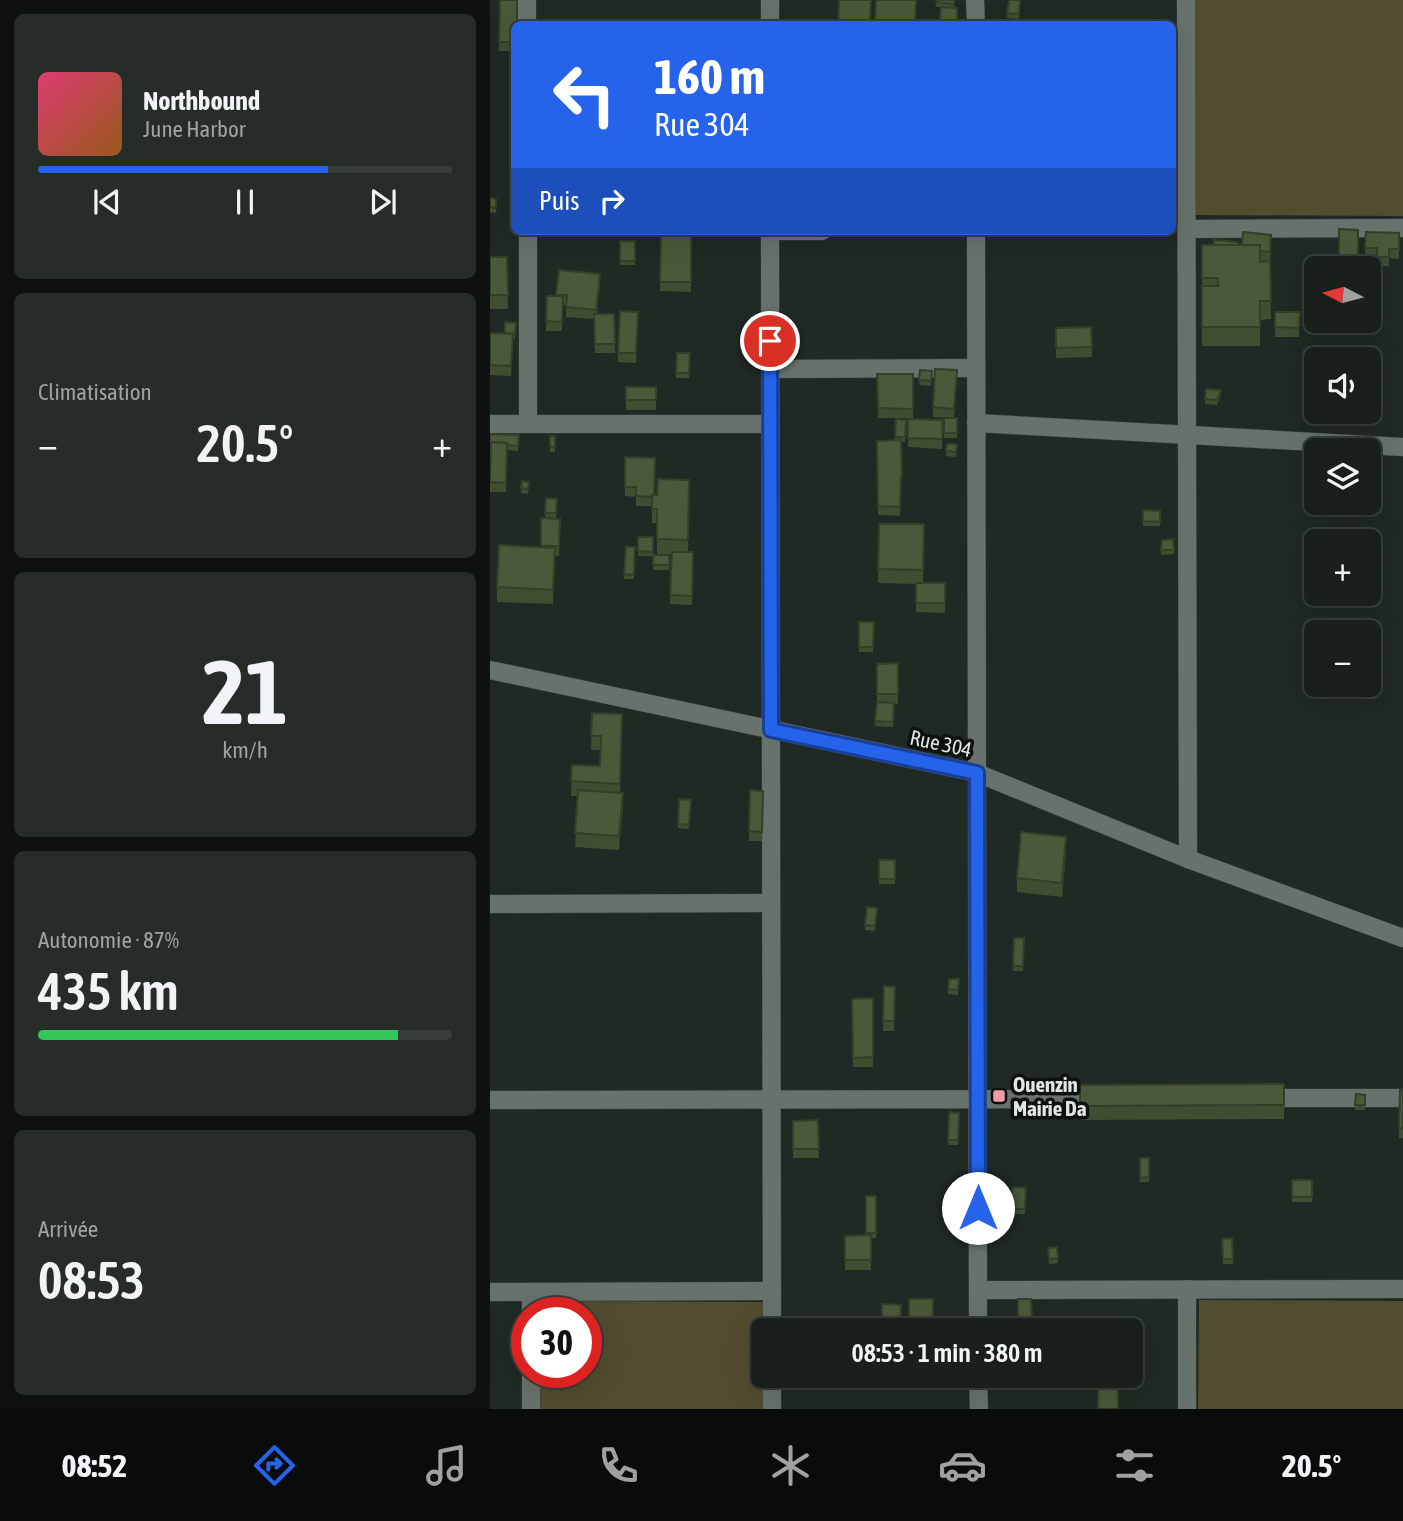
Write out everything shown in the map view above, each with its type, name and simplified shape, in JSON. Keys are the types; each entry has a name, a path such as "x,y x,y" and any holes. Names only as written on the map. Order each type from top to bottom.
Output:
{"street":[{"path":"527,0 527,21"},
{"path":"769,0 770,21"},
{"path":"975,0 975,21"},
{"path":"1186,0 1188,859"},
{"path":"1187,229 1403,228"},
{"path":"528,235 528,424"},
{"path":"770,235 772,1318"},
{"path":"976,235 978,1318"},
{"path":"770,369 976,368"},
{"path":"976,423 1403,447"},
{"path":"490,425 770,424"},
{"name":"Rue 304","path":"490,670 977,773 1188,859 1403,938"},
{"path":"490,904 771,903"},
{"path":"1238,1098 1403,1098"},
{"path":"490,1100 1115,1099"},
{"path":"1187,1289 1187,1409"},
{"path":"978,1290 1403,1289"},
{"path":"490,1292 772,1291"},
{"path":"531,1292 531,1297"},
{"path":"531,1388 531,1409"},
{"path":"772,1388 772,1409"},
{"path":"978,1388 979,1409"}],"shaded area":[{"path":"1192,0 1403,0 1403,216 1191,215"},
{"path":"1199,1300 1403,1301 1403,1409 1198,1409"},
{"path":"602,1301 769,1302 769,1318 751,1318 751,1388 769,1388 768,1409 539,1409 539,1388 602,1388"}],"building":[{"path":"500,0 517,0 517,21 511,21 511,42 499,42"},
{"path":"839,0 871,0 870,21 838,21"},
{"path":"876,0 916,0 915,21 875,21"},
{"path":"954,0 954,4 936,2"},
{"path":"1009,0 1020,0 1019,14 1007,13"},
{"path":"941,7 957,8 957,21 940,20"},
{"path":"490,198 496,199 496,208 490,207"},
{"path":"1339,229 1358,230 1358,256 1339,256"},
{"path":"1243,232 1271,235 1270,252 1260,251 1260,245 1242,245"},
{"path":"1366,232 1399,233 1399,249 1389,249 1389,257 1377,256 1377,248 1365,248"},
{"path":"661,235 691,235 691,282 660,282"},
{"path":"1214,240 1238,242 1238,245 1214,245"},
{"path":"620,241 635,241 635,261 620,261"},
{"path":"1202,245 1260,245 1260,262 1270,261 1271,301 1260,301 1260,327 1202,327 1202,286 1218,286 1218,278 1202,278"},
{"path":"490,257 507,257 508,295 490,295"},
{"path":"559,270 600,274 596,310 566,307 567,295 556,295"},
{"path":"547,296 563,296 562,322 546,321"},
{"path":"620,311 638,312 636,353 618,353"},
{"path":"1275,312 1300,312 1299,328 1275,327"},
{"path":"594,314 614,314 615,344 595,344"},
{"path":"505,322 516,323 515,334 505,333"},
{"path":"1091,327 1092,347 1056,348 1056,328"},
{"path":"490,333 513,334 511,366 490,365"},
{"path":"677,353 690,353 689,373 676,373"},
{"path":"935,369 957,370 954,409 933,407"},
{"path":"920,370 932,371 931,381 919,380"},
{"path":"877,374 913,374 913,409 878,408"},
{"path":"626,387 656,387 656,400 626,400"},
{"path":"1206,389 1221,390 1217,400 1205,399"},
{"path":"944,418 957,418 957,433 944,433"},
{"path":"896,419 906,420 905,437 895,437"},
{"path":"908,419 943,420 942,439 908,438"},
{"path":"490,434 519,435 518,446 491,442 490,445"},
{"path":"550,436 555,436 555,447 550,447"},
{"path":"901,440 900,507 878,506 877,441"},
{"path":"491,442 507,443 506,483 490,482"},
{"path":"947,444 957,444 956,452 946,451"},
{"path":"625,457 655,458 652,497 636,496 636,487 625,487"},
{"path":"658,479 689,480 688,540 657,539 657,509 652,509 652,495 657,495"},
{"path":"522,481 529,482 528,489 521,488"},
{"path":"546,498 557,499 556,513 545,513"},
{"path":"1143,510 1160,511 1160,522 1143,521"},
{"path":"541,518 560,519 559,546 541,546"},
{"path":"879,524 924,524 923,570 878,569"},
{"path":"638,537 653,537 653,552 638,551"},
{"path":"1173,539 1174,550 1161,550 1162,540"},
{"path":"499,545 555,548 553,590 497,587"},
{"path":"626,547 635,547 634,575 624,574"},
{"path":"672,552 693,552 692,596 670,595"},
{"path":"653,555 669,555 669,565 653,565"},
{"path":"916,583 945,583 945,603 916,603"},
{"path":"859,622 874,622 873,647 859,647"},
{"path":"898,663 898,694 877,694 877,664"},
{"path":"877,702 894,703 893,722 875,721"},
{"path":"592,713 622,714 620,784 571,781 572,765 600,766 601,736 591,736"},
{"path":"578,790 623,793 619,836 575,833"},
{"path":"750,790 763,791 762,832 749,831"},
{"path":"679,799 691,800 689,825 678,824"},
{"path":"1021,832 1066,837 1062,883 1017,878"},
{"path":"879,860 895,860 895,879 879,879"},
{"path":"867,907 877,908 875,926 865,925"},
{"path":"1014,938 1024,938 1023,966 1013,966"},
{"path":"949,979 959,979 958,990 948,989"},
{"path":"884,986 895,987 894,1021 883,1021"},
{"path":"873,998 873,1057 853,1058 852,999"},
{"path":"1284,1084 1284,1105 1080,1106 1080,1085"},
{"path":"1400,1090 1403,1090 1403,1129 1399,1128"},
{"path":"1356,1094 1365,1095 1365,1105 1355,1105"},
{"path":"949,1112 959,1113 958,1140 948,1140"},
{"path":"818,1120 819,1149 793,1149 793,1121"},
{"path":"1140,1158 1149,1158 1149,1177 1140,1178"},
{"path":"1292,1180 1312,1180 1312,1197 1292,1197"},
{"path":"1012,1187 1026,1188 1025,1209 1012,1209"},
{"path":"866,1196 876,1196 876,1233 866,1233"},
{"path":"871,1235 871,1260 845,1260 845,1236"},
{"path":"1232,1238 1233,1259 1223,1259 1222,1239"},
{"path":"1057,1247 1058,1258 1049,1259 1048,1248"},
{"path":"909,1299 933,1299 933,1318 909,1318"},
{"path":"1018,1299 1031,1299 1032,1317 1018,1318"},
{"path":"882,1304 901,1305 900,1318 882,1318"},
{"path":"1098,1388 1118,1388 1118,1409 1098,1409"}],"place":[{"name":"Ouenzin Mairie Da","path":"999,1096"}],"route":[{"path":"770,341 771,730 977,773 978,1208"}]}
